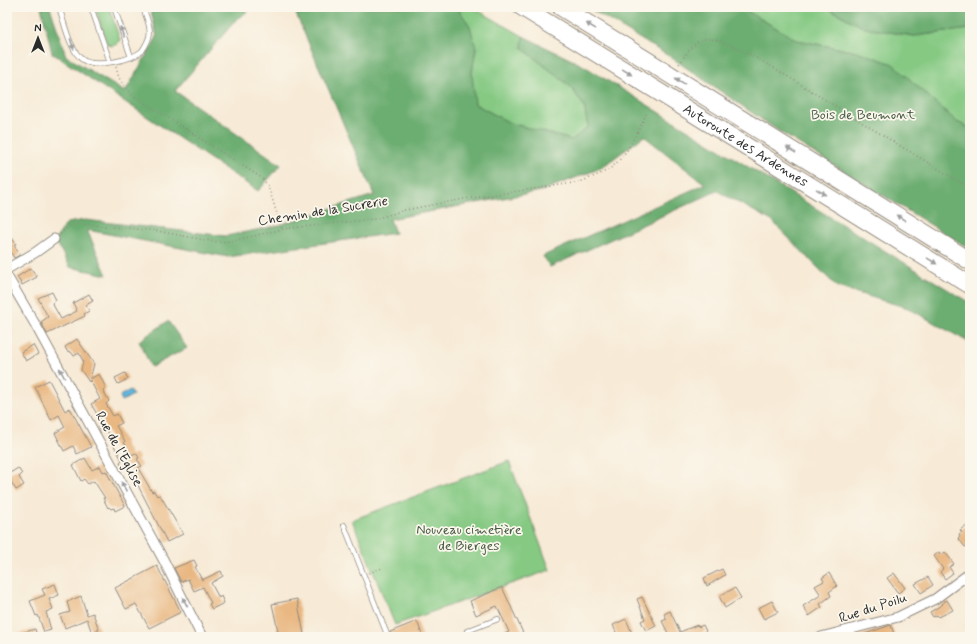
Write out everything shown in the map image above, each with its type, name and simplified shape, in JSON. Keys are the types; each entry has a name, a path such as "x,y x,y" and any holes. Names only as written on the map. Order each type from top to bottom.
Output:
{"highway":[{"name":"Autoroute des Ardennes","path":"522,7 970,285"},
{"name":"Autoroute des Ardennes","path":"561,7 970,261"}],"street":[{"path":"7,269 36,252 54,239"},
{"name":"Rue de l'Eglise","path":"7,276 35,324 163,559 202,637"},
{"name":"Rue du Poilu","path":"822,637 898,617 935,599 970,573"}],"lane":[{"path":"59,7 74,50 82,60 100,64 131,57 142,51 149,39 150,30 143,7"},
{"path":"91,7 112,62"},
{"path":"114,7 131,57"},
{"path":"344,525 388,637"},
{"path":"470,637 467,631 498,618"}],"path":[{"path":"679,64 690,48 698,43 708,39 720,40 760,60 970,188"},
{"path":"112,62 119,78 131,94 262,178 268,186 282,228"},
{"name":"Chemin de la Sucrerie","path":"54,239 65,228 78,224 158,231 221,242 237,240 282,228 375,219 406,210 464,199 580,182 609,169 618,162 638,131 647,112"},
{"path":"364,575 382,568"}],"green space":[{"path":"41,7 50,7 66,56 125,92 157,37 150,7 253,7 235,21 175,91 281,165 258,191 52,53"},
{"path":"95,7 109,7 120,40 117,44 112,46 107,44"},
{"path":"293,7 457,7 470,26 476,48 472,73 475,104 510,123 572,140 588,127 584,106 571,87 522,48 523,36 584,66 970,303 970,343 908,308 837,287 772,221 717,191 550,267 543,256 705,184 644,136 601,168 541,191 390,219 395,233 228,257 87,230 107,275 70,267 55,240 67,223 85,220 226,236 276,226 374,195"},
{"path":"457,7 472,7 523,36 522,48 571,87 584,106 588,127 572,140 510,123 474,104 472,73 476,48"},
{"name":"Bois de Beumont","path":"587,7 740,7 797,40 862,53 893,64 957,122 970,128 970,249 780,132 672,58"},
{"path":"740,7 825,7 865,28 914,36 970,29 970,128 957,122 928,97 862,53 797,40"},
{"path":"825,7 970,7 970,29 914,36 865,28"},
{"path":"168,321 187,348 151,367 139,341"},
{"name":"Nouveau cimetière de Bierges","path":"509,461 550,570 395,625 352,520"}],"water":[{"path":"130,390 133,395 122,401 120,396"}],"building":[{"path":"7,231 16,244 14,245 20,255 14,258 9,249 7,250"},
{"path":"31,268 37,277 22,285 17,277"},
{"path":"52,292 56,300 52,303 61,319 77,311 73,303 89,294 93,301 86,305 89,311 84,314 85,316 47,334 41,322 48,317 38,298"},
{"path":"77,339 94,364 90,379 99,374 106,388 103,390 109,401 106,404 113,416 117,414 122,423 116,426 131,455 136,453 139,458 137,459 142,466 138,468 152,492 154,491 157,496 160,495 183,534 167,542 127,464 122,467 120,462 122,460 112,442 113,441 91,404 100,399 90,380 89,382 81,370 83,361 79,353 74,356 71,352 67,351 65,347"},
{"path":"33,345 38,354 26,361 21,352"},
{"path":"125,373 128,379 118,384 115,378"},
{"path":"49,380 65,411 70,408 91,447 77,454 73,446 64,451 55,433 65,427 59,415 51,420 35,387"},
{"path":"85,458 92,470 100,466 103,472 106,471 125,506 115,511 114,508 108,508 103,498 105,498 94,481 88,484 84,479 81,481 73,465"},
{"path":"18,468 22,474 19,477 24,485 16,490 7,475"},
{"path":"968,524 970,527 970,544 965,547 958,538 960,536 959,534 962,532 960,530"},
{"path":"939,552 941,555 945,552 954,564 949,567 953,573 945,579 940,572 943,569 934,556"},
{"path":"194,560 197,566 195,567 202,580 221,571 223,576 211,583 219,598 221,596 224,603 212,609 209,604 211,603 203,587 194,591 188,579 181,582 174,568"},
{"path":"157,566 181,612 149,628 136,604 126,609 115,588"},
{"path":"722,569 725,575 707,586 704,578"},
{"path":"829,573 837,586 829,592 831,596 820,604 822,607 809,616 803,606 821,595 815,586 824,581 822,578"},
{"path":"894,573 905,588 898,593 887,578"},
{"path":"928,577 933,585 921,593 915,584"},
{"path":"55,584 59,595 49,599 53,609 46,612 51,630 44,632 38,615 36,616 30,601 45,595 42,589"},
{"path":"502,587 523,633 513,637 497,637 509,632 497,606 476,615 470,601"},
{"path":"735,588 741,598 725,608 719,596"},
{"path":"81,596 87,615 93,613 99,630 92,633 87,619 65,628 60,615 70,612 67,602"},
{"path":"642,597 656,626 646,631 641,621 645,619 637,599"},
{"path":"297,599 304,634 300,637 265,637 278,631 272,604"},
{"path":"947,600 953,610 939,617 937,615 933,617 930,612"},
{"path":"772,601 778,612 764,619 758,608"},
{"path":"670,611 680,632 697,625 699,627 703,625 706,631 702,633 704,637 670,637 662,621 667,619 664,614"},
{"path":"626,619 632,633 623,637 618,637 613,625"},
{"path":"417,621 423,637 392,637 390,632"},
{"path":"891,625 895,637 859,637 859,636"},
{"path":"35,629 37,636 15,637 15,635"}]}
